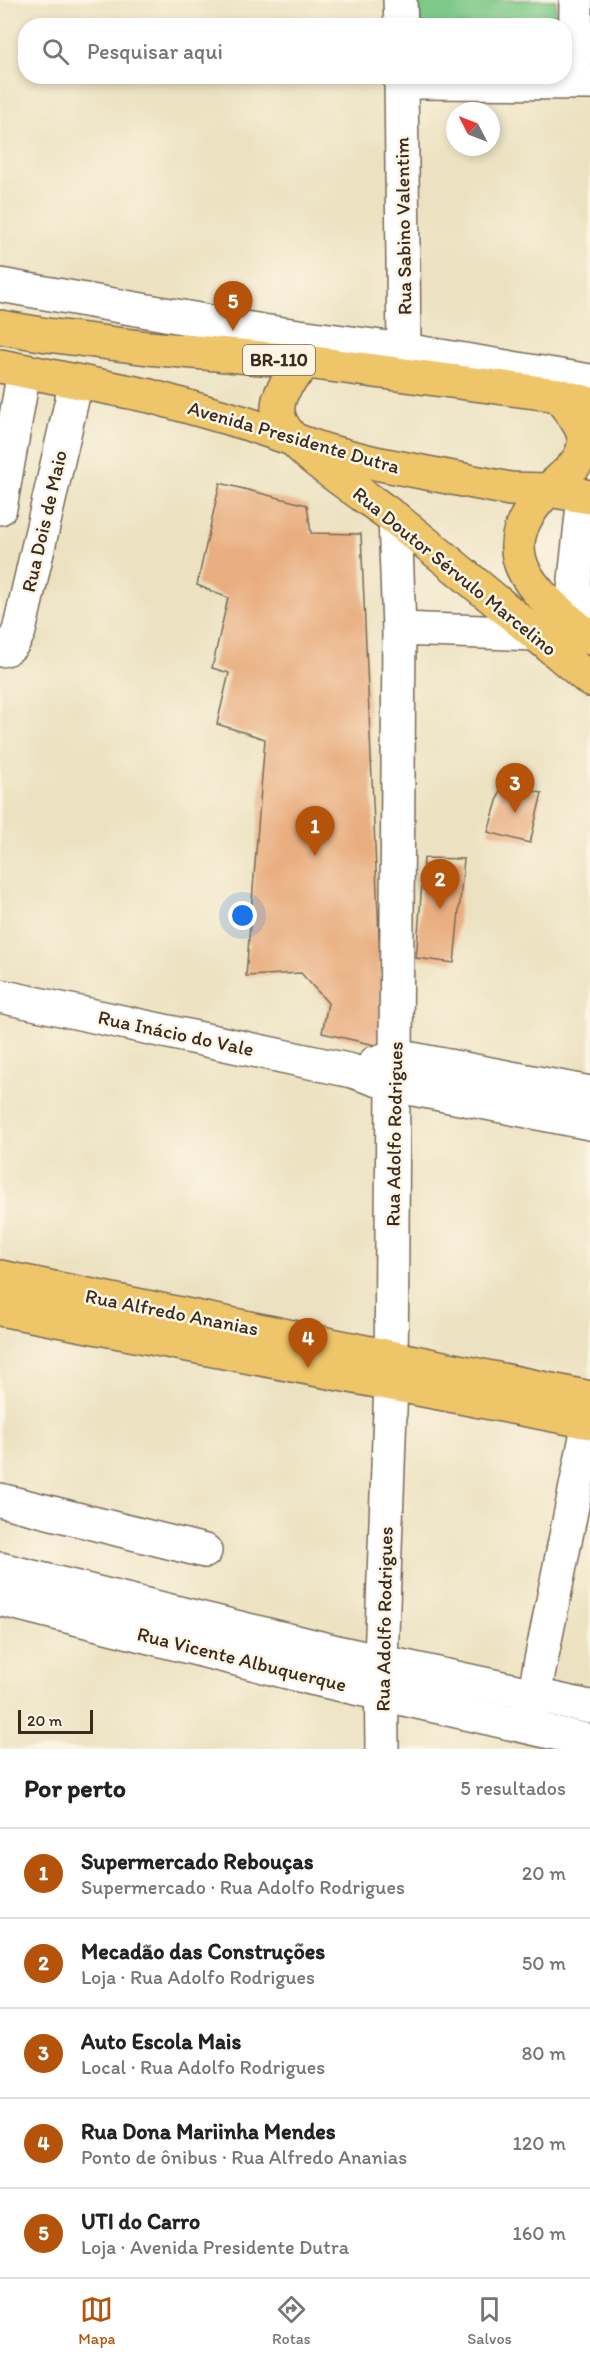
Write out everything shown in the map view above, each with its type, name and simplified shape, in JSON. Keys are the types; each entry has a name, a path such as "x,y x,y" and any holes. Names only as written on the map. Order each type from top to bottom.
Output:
{"main road":[{"name":"BR-110","path":"0,327 148,348 307,362 403,362 590,404"},
{"path":"293,438 280,419 279,401 291,376 307,362"},
{"name":"Avenida Presidente Dutra","path":"12,369 150,396 293,438 327,451 375,463 510,489 548,490 587,496"},
{"name":"Rua Doutor Sérvulo Marcelino","path":"558,395 578,423 584,439 579,459 569,473 548,490 531,512 520,532 518,549 520,568 532,586 550,605 590,638"},
{"name":"Rua Doutor Sérvulo Marcelino","path":"293,438 317,461 395,518 501,604 590,680"},
{"name":"Rua Alfredo Ananias","path":"0,1277 590,1415"},
{"name":"Rua Alfredo Ananias","path":"0,1310 391,1370"}],"street":[{"path":"400,0 401,18"},
{"path":"576,0 583,82"},
{"name":"Rua Sabino Valentim","path":"401,84 403,362"},
{"path":"0,285 262,331 403,362 590,381"},
{"path":"0,508 12,369"},
{"name":"Rua Dois de Maio","path":"0,650 13,645 19,631 76,382"},
{"path":"587,496 574,589 578,598 590,610"},
{"name":"Rua Adolfo Rodrigues","path":"382,1749 395,1071 399,629 395,518"},
{"path":"399,629 535,634"},
{"name":"Rua Inácio do Vale","path":"0,996 352,1071 395,1071 590,1093"},
{"name":"Rua Inácio do Vale","path":"395,1071 590,1123"},
{"path":"526,1738 590,1415"},
{"path":"0,1500 206,1551"},
{"name":"Rua Vicente Albuquerque","path":"0,1569 382,1677 526,1738 590,1741"},
{"name":"Rua Vicente Albuquerque","path":"0,1599 315,1679 382,1677 534,1694 590,1707"}],"green space":[{"path":"419,0 556,0 555,18 419,18"}],"building":[{"path":"220,483 307,505 311,533 361,534 384,1047 322,1033 328,1003 301,973 246,976 265,739 217,724 229,673 212,668 228,598 197,585"},
{"path":"502,784 542,793 530,843 488,832"},
{"path":"424,858 464,859 454,963 416,958"}],"place":[{"name":"UTI do Carro","path":"233,331"},
{"name":"Auto Escola Mais","path":"515,813"},
{"name":"Supermercado Rebouças","path":"315,856"},
{"name":"Mecadão das Construções","path":"440,909"},
{"name":"Rua Dona Mariinha Mendes","path":"308,1368"}]}
